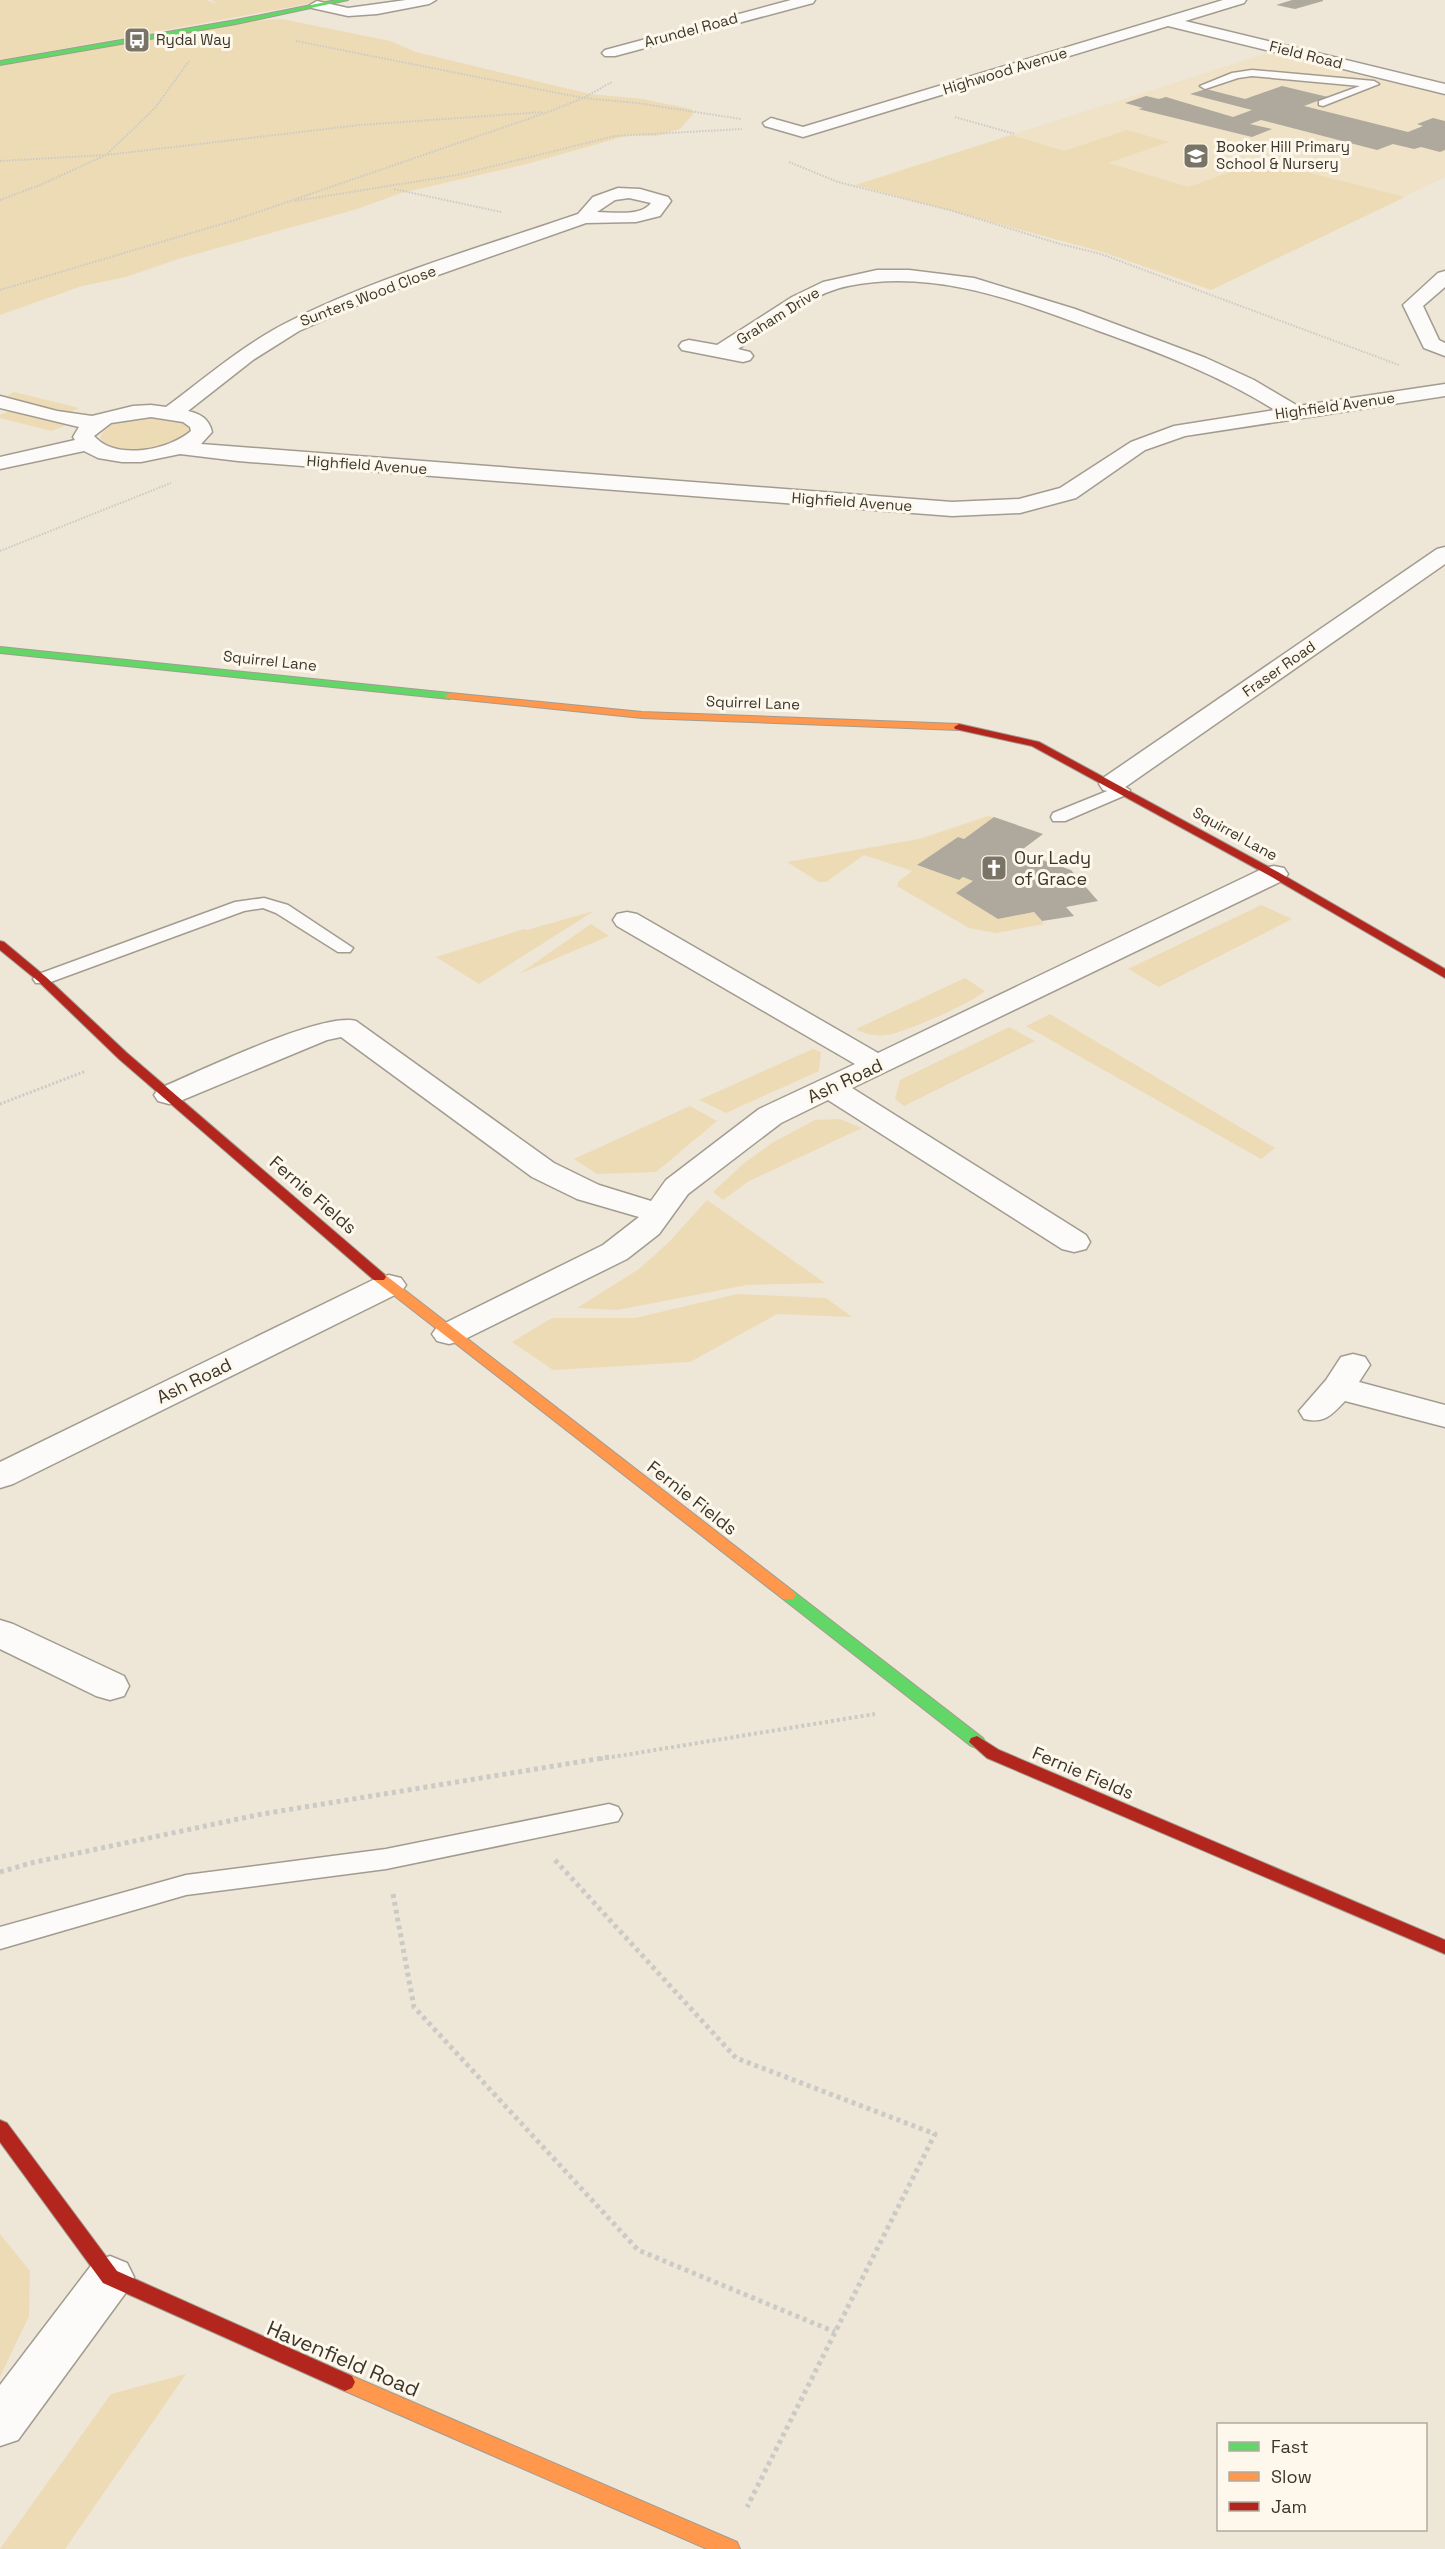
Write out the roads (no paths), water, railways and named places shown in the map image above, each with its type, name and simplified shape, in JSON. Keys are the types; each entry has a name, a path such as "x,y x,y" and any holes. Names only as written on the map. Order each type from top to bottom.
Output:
{"street":[{"path":"0,63 236,22 345,0"},
{"path":"317,5 348,12 377,10 429,0"},
{"path":"760,0 775,8"},
{"name":"Arundel Road","path":"610,53 807,0"},
{"name":"Highwood Avenue","path":"771,123 803,132 1239,0"},
{"name":"Field Road","path":"1168,21 1445,89"},
{"name":"Arundel Road","path":"593,48 646,64"},
{"name":"Sunters Wood Close","path":"172,412 246,356 292,327 374,291 584,218"},
{"name":"Graham Drive","path":"722,351 817,291 841,281 905,274 943,277 982,285 1037,309 1188,355 1263,392 1293,412"},
{"path":"1445,277 1413,305 1431,344 1445,350"},
{"path":"1037,309 1069,297"},
{"name":"Graham Drive","path":"689,346 751,358"},
{"name":"Highfield Avenue","path":"86,444 102,452 127,456 156,454 183,448 238,455 952,509 1020,506 1068,493 1138,446 1181,430 1445,390"},
{"path":"0,402 56,417 94,423 130,413 172,412 189,417 200,424 202,432 196,441 183,448"},
{"path":"0,463 86,444 83,437 86,430 94,423"},
{"name":"Fraser Road","path":"1117,787 1445,554"},
{"name":"Squirrel Lane","path":"0,650 642,716 968,728 1035,744 1274,874 1445,974"},
{"name":"Ash Road","path":"449,1334 615,1252 648,1227 677,1187 770,1116 1274,874"},
{"path":"627,921 878,1065"},
{"name":"Fernie Fields","path":"0,944 42,979 123,1056 389,1285 449,1334 932,1705 993,1755 1445,1947"},
{"path":"169,1095 318,1033 346,1027 543,1170 588,1192 658,1213"},
{"path":"831,1088 1074,1242"},
{"name":"Ash Road","path":"0,1476 389,1285"},
{"path":"1336,1388 1445,1416"},
{"path":"0,1634 110,1686"},
{"name":"Havenfield Road","path":"0,2128 110,2277 204,2321 728,2548"},
{"path":"0,2424 110,2277"}],"lane":[{"path":"1205,86 1236,75 1252,73 1374,84"},
{"path":"1323,103 1395,77"},
{"path":"1059,817 1117,787"},
{"path":"42,979 241,906 264,903 282,909 344,948"},
{"path":"0,1938 186,1885 386,1859 609,1814"}],"place":[{"name":"Rydal Way","path":"137,40"},
{"name":"Booker Hill Primary School & Nursery","path":"1196,156"},
{"name":"Our Lady of Grace","path":"994,868"}]}
